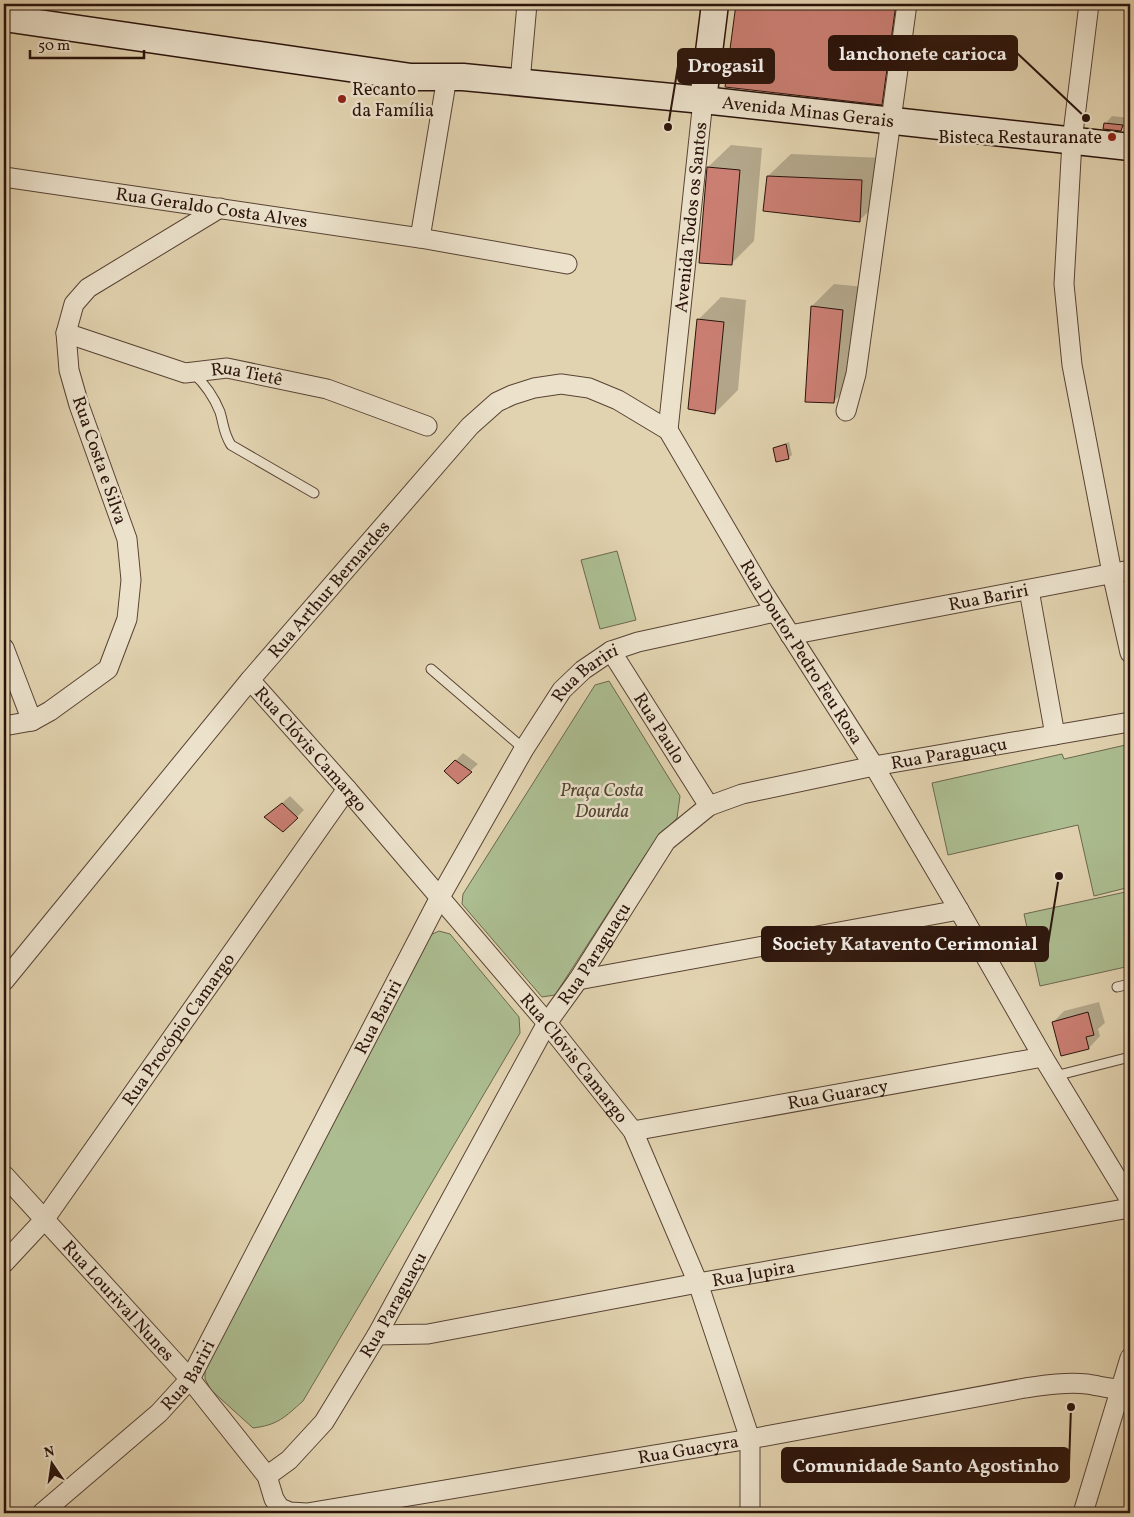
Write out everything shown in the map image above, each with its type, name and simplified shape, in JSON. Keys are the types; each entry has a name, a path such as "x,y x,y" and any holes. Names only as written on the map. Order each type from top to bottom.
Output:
{"street":[{"path":"520,82 528,4"},
{"name":"Avenida Todos os Santos","path":"668,430 714,4"},
{"path":"846,411 856,374 907,4"},
{"path":"1089,4 1072,141 1064,284 1072,365 1112,573 1130,647"},
{"path":"4,18 411,77 446,84"},
{"path":"4,34 410,92 446,84"},
{"name":"Avenida Minas Gerais","path":"446,84 487,79 520,82 1130,147"},
{"path":"420,238 446,84"},
{"name":"Rua Geraldo Costa Alves","path":"4,177 420,238 568,264"},
{"name":"Rua Costa e Silva","path":"4,726 32,721 88,686 108,669 127,618 131,580 127,539 79,404 69,370 66,333 74,304 88,288 220,208"},
{"name":"Rua Tietê","path":"66,333 185,373 227,368 326,389 427,426"},
{"name":"Rua Doutor Pedro Feu Rosa","path":"512,395 534,388 561,384 590,388 618,400 668,430 775,612 874,766 1043,1057 1130,1200"},
{"name":"Rua Arthur Bernardes","path":"4,981 250,680 470,426 497,402 512,395"},
{"name":"Rua Bariri","path":"790,635 1130,570"},
{"path":"1029,590 1055,735"},
{"name":"Rua Bariri","path":"42,1513 158,1413 190,1379 440,897 524,749 562,690 583,670 611,651 638,642 775,612"},
{"path":"4,648 32,721"},
{"name":"Rua Paulo","path":"611,651 709,806"},
{"name":"Rua Clóvis Camargo","path":"250,680 347,789 548,1023 632,1131 698,1283 750,1439 750,1513"},
{"name":"Rua Paraguaçu","path":"267,1476 289,1460 324,1422 377,1335 548,1023 578,980 666,841 709,806 742,794 874,766 1130,722"},
{"name":"Rua Procópio Camargo","path":"4,1263 44,1220 347,789"},
{"path":"578,980 959,910"},
{"name":"Rua Guaracy","path":"632,1131 1043,1057"},
{"name":"Rua Lourival Nunes","path":"4,1175 190,1379 267,1476"},
{"name":"Rua Jupira","path":"377,1335 428,1334 698,1283 1130,1208"},
{"path":"1083,1513 1125,1389 1130,1358"},
{"name":"Rua Guacyra","path":"267,1476 278,1511 307,1513 750,1439 1060,1383 1088,1384 1125,1389"}],"lane":[{"path":"193,373 206,385 220,412 224,432 231,445 314,493"},
{"path":"431,669 524,749"},
{"path":"1117,987 1130,984"},
{"path":"1055,1076 1130,1057"}],"green space":[{"path":"617,551 636,620 600,629 581,560"},
{"name":"Praça Costa Dourda","path":"609,681 680,796 677,818 646,854 555,995 542,997 462,904 463,894 595,685"},
{"path":"1130,744 1130,887 1094,896 1078,825 948,855 932,783 1062,754 1064,759"},
{"path":"1130,891 1130,966 1040,986 1024,914"},
{"path":"439,931 450,934 519,1017 520,1033 303,1401 281,1419 269,1425 253,1428 211,1390 205,1379 205,1361 426,937"}],"building":[{"path":"736,4 896,4 882,105 725,87"},
{"path":"1104,123 1123,125 1121,131 1103,129"},
{"path":"707,167 740,170 732,265 699,263"},
{"path":"767,176 862,180 860,222 763,211"},
{"path":"811,306 843,310 834,403 805,402"},
{"path":"697,319 724,322 715,414 688,409"},
{"path":"786,444 789,459 776,462 773,448"},
{"path":"455,760 472,772 458,784 444,771"},
{"path":"282,803 298,818 283,832 264,817"},
{"path":"1088,1012 1094,1035 1086,1037 1089,1049 1061,1056 1052,1022"}],"place":[{"name":"Recanto da Família","path":"342,99"},
{"name":"lanchonete carioca","path":"1086,118"},
{"name":"Drogasil","path":"668,127"},
{"name":"Bisteca Restauranate","path":"1112,137"},
{"name":"Society Katavento Cerimonial","path":"1059,876"},
{"name":"Comunidade Santo Agostinho","path":"1071,1407"}]}
